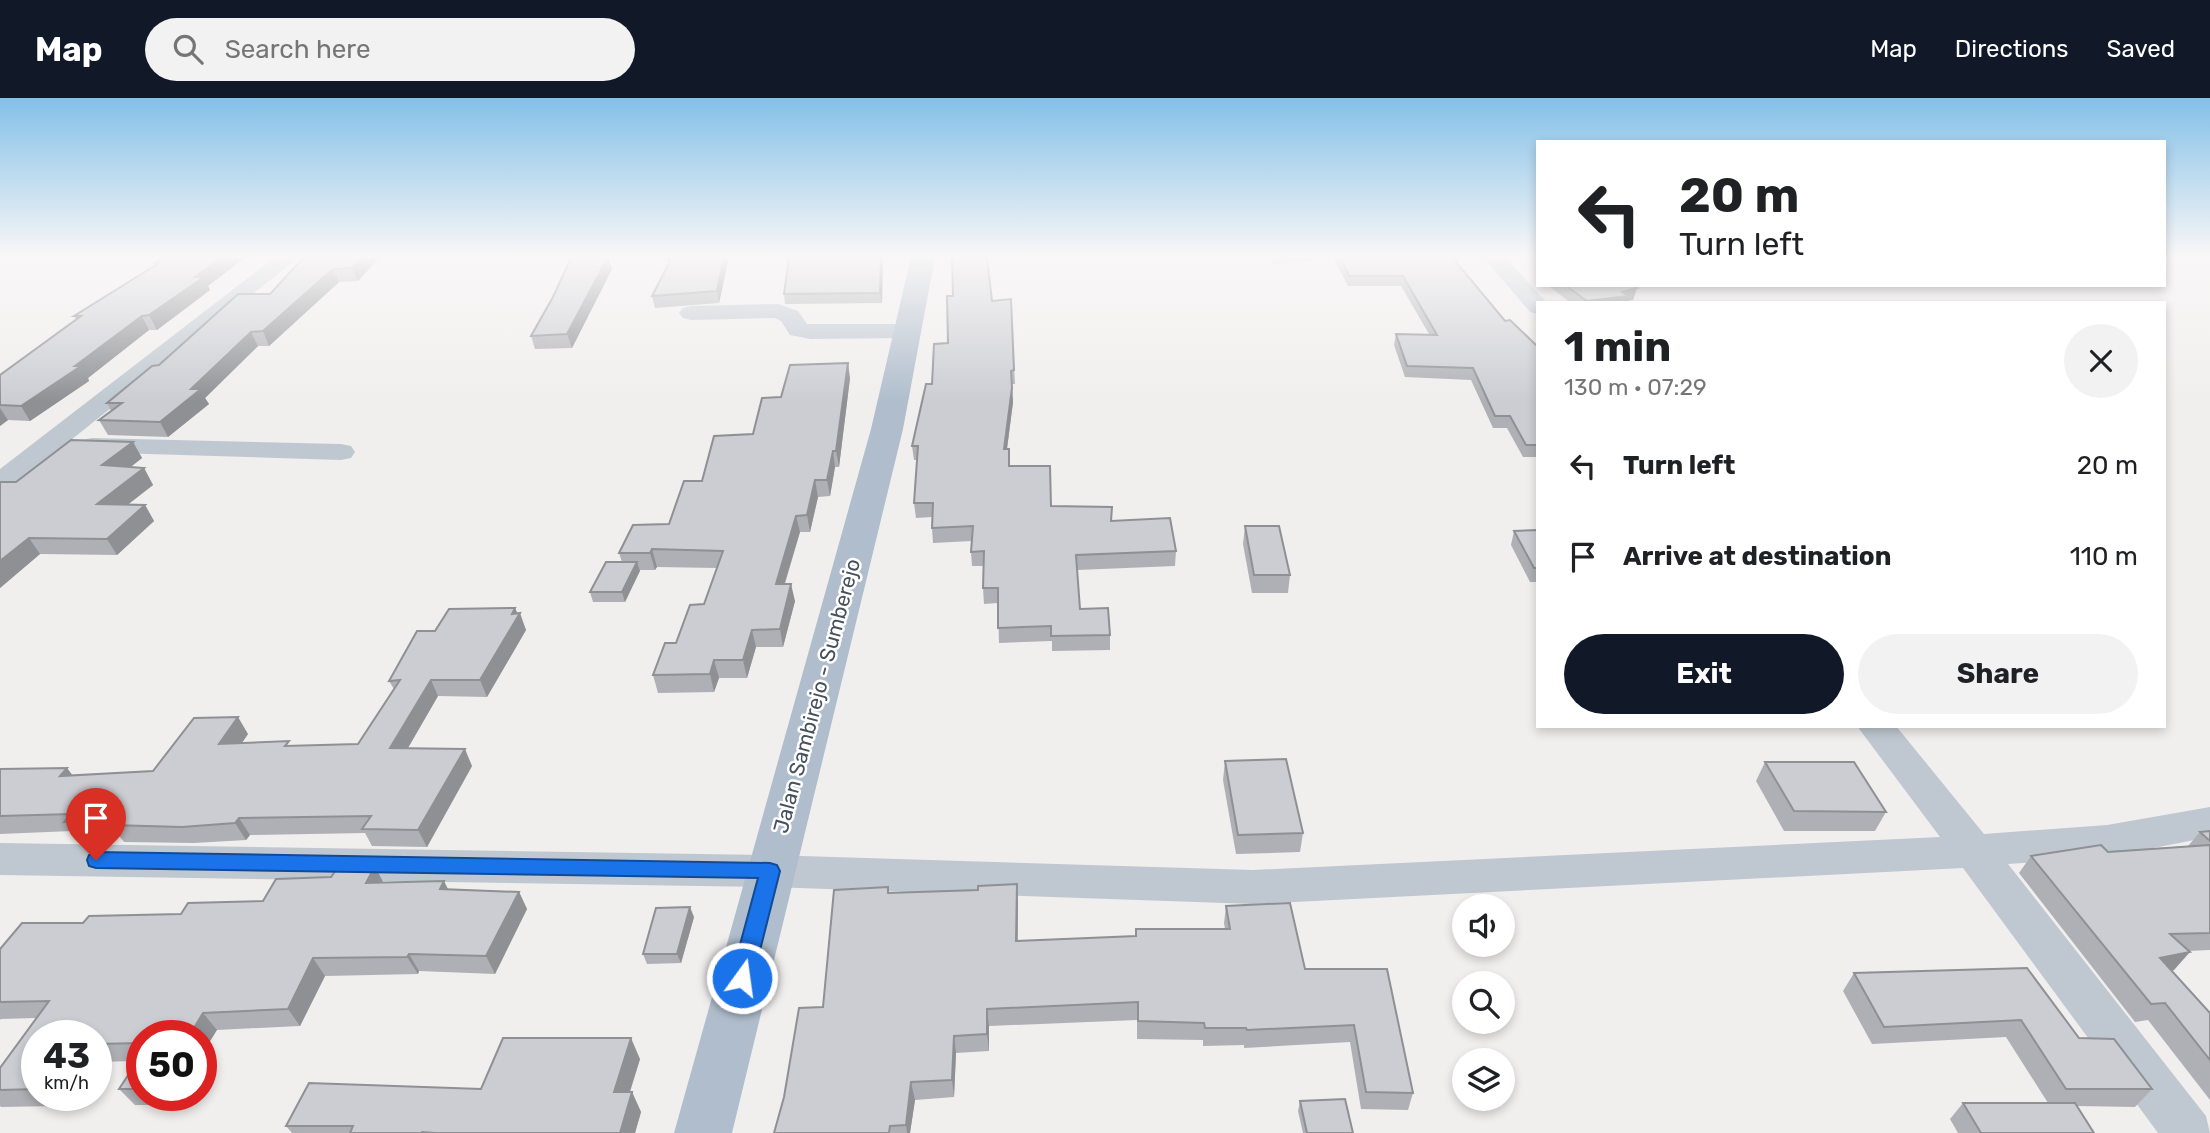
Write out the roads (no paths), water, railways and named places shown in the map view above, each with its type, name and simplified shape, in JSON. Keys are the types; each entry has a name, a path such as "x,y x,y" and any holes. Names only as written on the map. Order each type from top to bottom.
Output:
{"main road":[{"name":"Jalan Sambirejo - Sumberejo","path":"703,1133 887,429 913,305"}],"street":[{"path":"0,483 227,305"},
{"path":"691,313 778,311 790,316 796,328 806,332 908,331"},
{"path":"48,446 341,452"},
{"path":"1877,728 1974,851 2188,1133"},
{"path":"0,859 770,871 1253,887 1974,851 2107,841 2210,822"}]}
